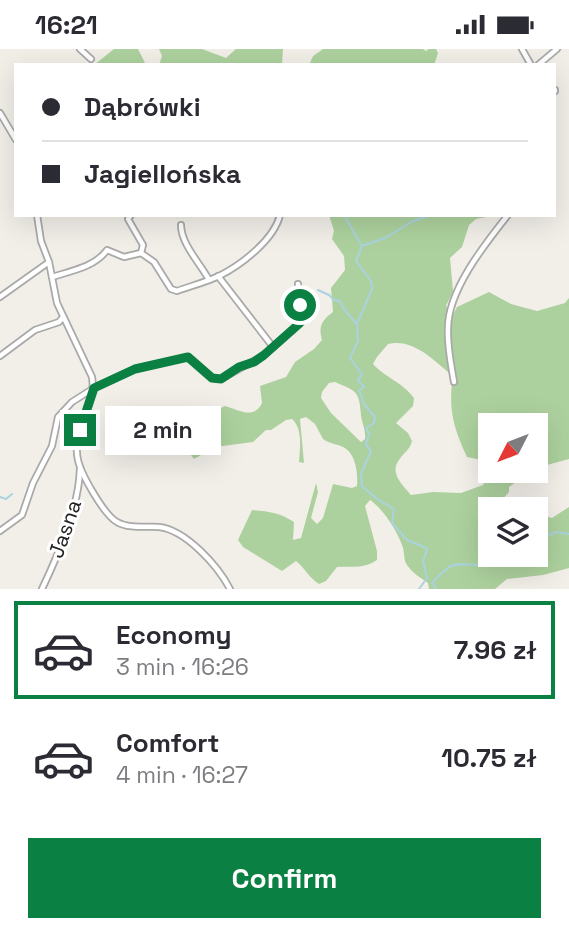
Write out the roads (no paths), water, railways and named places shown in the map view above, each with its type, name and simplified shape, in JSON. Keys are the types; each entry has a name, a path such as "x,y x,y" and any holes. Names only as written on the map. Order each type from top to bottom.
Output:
{"street":[{"path":"80,49 91,59"},
{"path":"535,63 557,49"},
{"path":"0,113 14,138"},
{"path":"37,217 54,293 92,377 94,388"},
{"path":"130,217 128,219 143,245 141,253"},
{"path":"52,277 88,266 107,250 124,257 141,253 154,262 171,289 177,291 218,276 244,259 275,229 278,217"},
{"path":"454,382 447,326 450,308 470,268 507,217"},
{"path":"181,225 186,242 209,280"},
{"path":"0,297 49,262"},
{"path":"218,276 273,347"},
{"path":"0,531 22,515 33,483 52,446 58,417 72,402 94,388 135,369 188,357 212,378 221,379 239,367 254,362 300,323 298,283"},
{"path":"0,356 35,330 58,322 63,317"},
{"name":"Jasna","path":"42,589 77,498 80,467 76,447 94,388"},
{"path":"80,467 105,511 117,522 172,530 210,561 223,575 230,589"}],"waterway":[{"path":"345,217 362,246"},
{"path":"419,589 427,578 423,561 426,548 407,540 392,523 394,509 362,486 361,474 371,451 366,445 369,434 366,428 374,423 375,417 364,404 359,390 364,387 358,380 362,374 350,358 358,341 357,324 372,289 371,281 356,261 362,246 387,237 411,222 425,217"},
{"path":"318,290 340,301 356,323"},
{"path":"0,497 6,499 12,494"},
{"path":"548,536 556,532 569,534"},
{"path":"436,589 432,583 449,567 457,564 478,565"}]}
